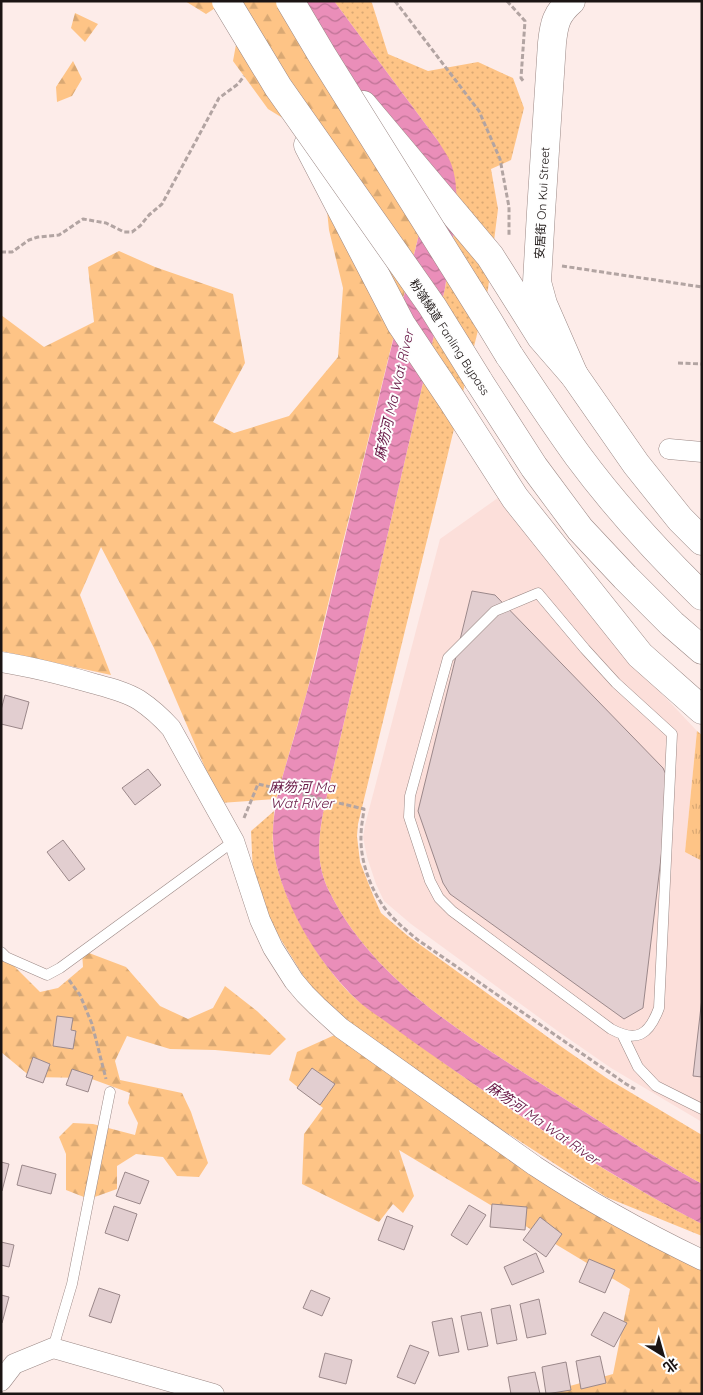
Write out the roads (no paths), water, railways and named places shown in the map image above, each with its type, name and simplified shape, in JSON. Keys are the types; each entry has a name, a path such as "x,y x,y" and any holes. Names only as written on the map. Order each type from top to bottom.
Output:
{"main road":[{"name":"粉嶺繞道 Fanling Bypass","path":"226,1 278,87 432,306 534,467 580,529 672,624 702,650"},
{"path":"290,1 509,355 555,423 609,495 655,550 702,596"},
{"path":"548,13 562,10 571,1"},
{"name":"安居街 On Kui Street","path":"548,13 550,61 537,282 542,304 574,375"},
{"path":"322,55 490,256 541,337 574,375 636,464 680,519 702,541"},
{"path":"278,87 401,324 516,498 640,655 702,710"}],"street":[{"path":"669,449 702,452"},
{"path":"1,662 30,667 124,693 137,699 157,713 171,728 234,841 260,920 273,948 294,981 305,994 341,1028 535,1166 634,1226 702,1260"},
{"path":"1,1381 14,1364 53,1348 214,1394"}],"lane":[{"path":"623,1036 635,1037 647,1030 655,1020 659,1008 672,734 616,683 538,593 495,611 448,658 410,796 409,817 430,881 439,898 452,911 610,1029 623,1036 638,1067 656,1086 702,1109"},
{"path":"1,952 6,957 47,975 60,968 234,841"},
{"path":"53,1348 72,1284 110,1092"}],"water":[{"name":"麻笏河 Ma Wat River","path":"287,1 334,1 438,141 450,161 456,190 455,224 445,288 324,808 319,851 325,882 350,926 374,956 431,1009 495,1054 648,1152 702,1184 702,1224 603,1168 539,1128 362,1005 343,986 320,957 300,925 279,874 273,840 273,823 279,790 316,658 421,226"}]}
